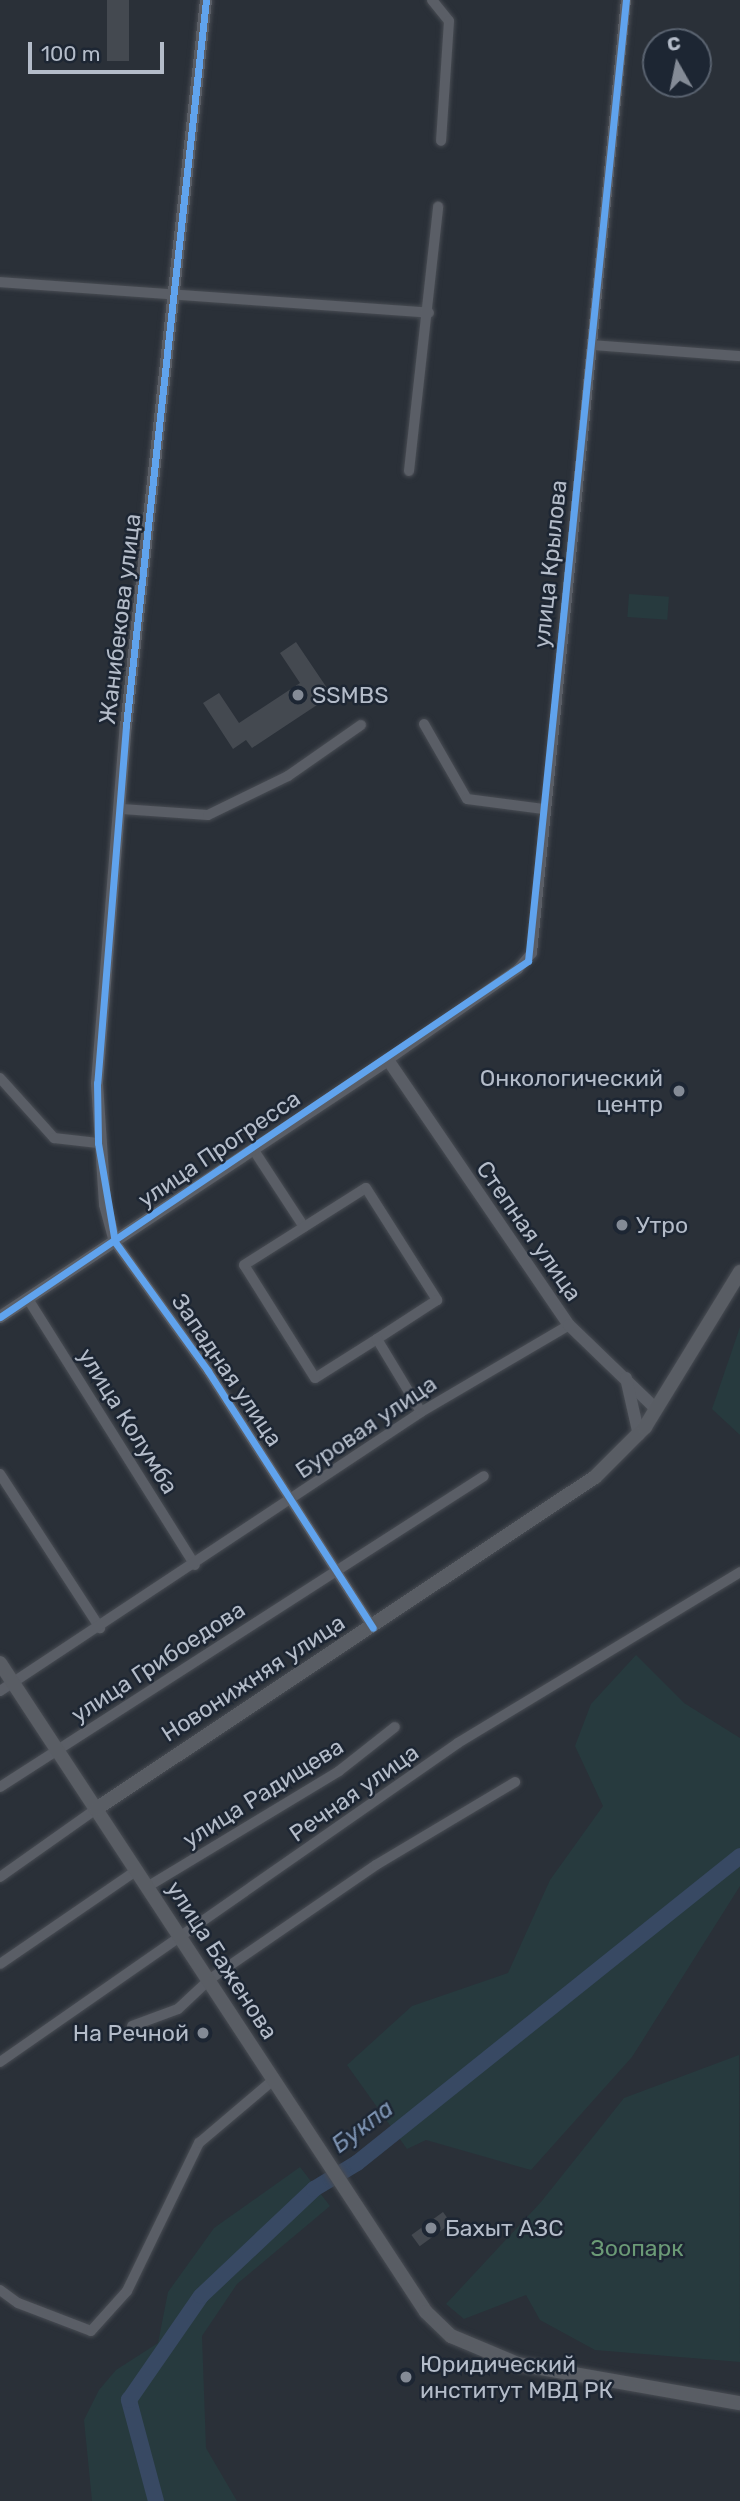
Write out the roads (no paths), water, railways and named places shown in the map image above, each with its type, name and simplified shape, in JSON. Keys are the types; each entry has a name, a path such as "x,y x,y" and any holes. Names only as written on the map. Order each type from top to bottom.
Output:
{"main road":[{"name":"Новонижняя улица","path":"96,1809 553,1508 639,1435 740,1272"},
{"name":"улица Баженова","path":"0,1663 210,1979 272,2081 404,2284 451,2336 518,2364 740,2403"}],"street":[{"name":"Жанибекова улица","path":"115,1242 98,1143 97,1083 122,809 126,726 176,296 206,0"},
{"path":"432,0 449,21 440,141"},
{"name":"улица Крылова","path":"388,1059 528,961 626,0"},
{"path":"409,471 429,313 438,207"},
{"path":"0,282 429,313"},
{"path":"592,345 740,356"},
{"path":"424,724 467,799 543,809"},
{"path":"122,809 208,815 288,776 361,725"},
{"name":"улица Прогресса","path":"0,1317 388,1059"},
{"name":"Степная улица","path":"388,1059 569,1325 656,1409"},
{"path":"0,1079 54,1138 98,1143"},
{"path":"253,1149 304,1227"},
{"path":"366,1188 438,1300 377,1339 315,1378 244,1265 366,1188"},
{"name":"Западная улица","path":"115,1242 208,1371 373,1628"},
{"name":"улица Колумба","path":"28,1299 195,1564"},
{"name":"Буровая улица","path":"0,1691 291,1502 421,1412 569,1325"},
{"path":"377,1339 421,1412"},
{"path":"626,1378 639,1435"},
{"path":"0,1474 100,1628"},
{"name":"улица Грибоедова","path":"0,1787 484,1476"},
{"name":"Речная улица","path":"0,2062 458,1744 740,1572"},
{"name":"улица Радищева","path":"147,1887 339,1771 395,1727"},
{"path":"132,2026 178,2009 210,1979 376,1865 515,1782"},
{"name":"Новонижняя улица","path":"0,1877 96,1809"},
{"path":"0,1964 136,1871"},
{"path":"0,2290 18,2303 91,2331 127,2291 200,2143 272,2081"}],"waterway":[{"name":"Букпа","path":"156,2501 129,2400 201,2296 314,2189 357,2163 740,1856"}],"place":[{"name":"SSMBS","path":"298,695"},
{"name":"Онкологический центр","path":"679,1091"},
{"name":"Утро","path":"622,1225"},
{"name":"На Речной","path":"203,2033"},
{"name":"Бахыт АЗС","path":"431,2228"},
{"name":"Юридический институт МВД РК","path":"406,2377"}],"park label":[{"name":"Зоопарк","path":"637,2248"}]}
